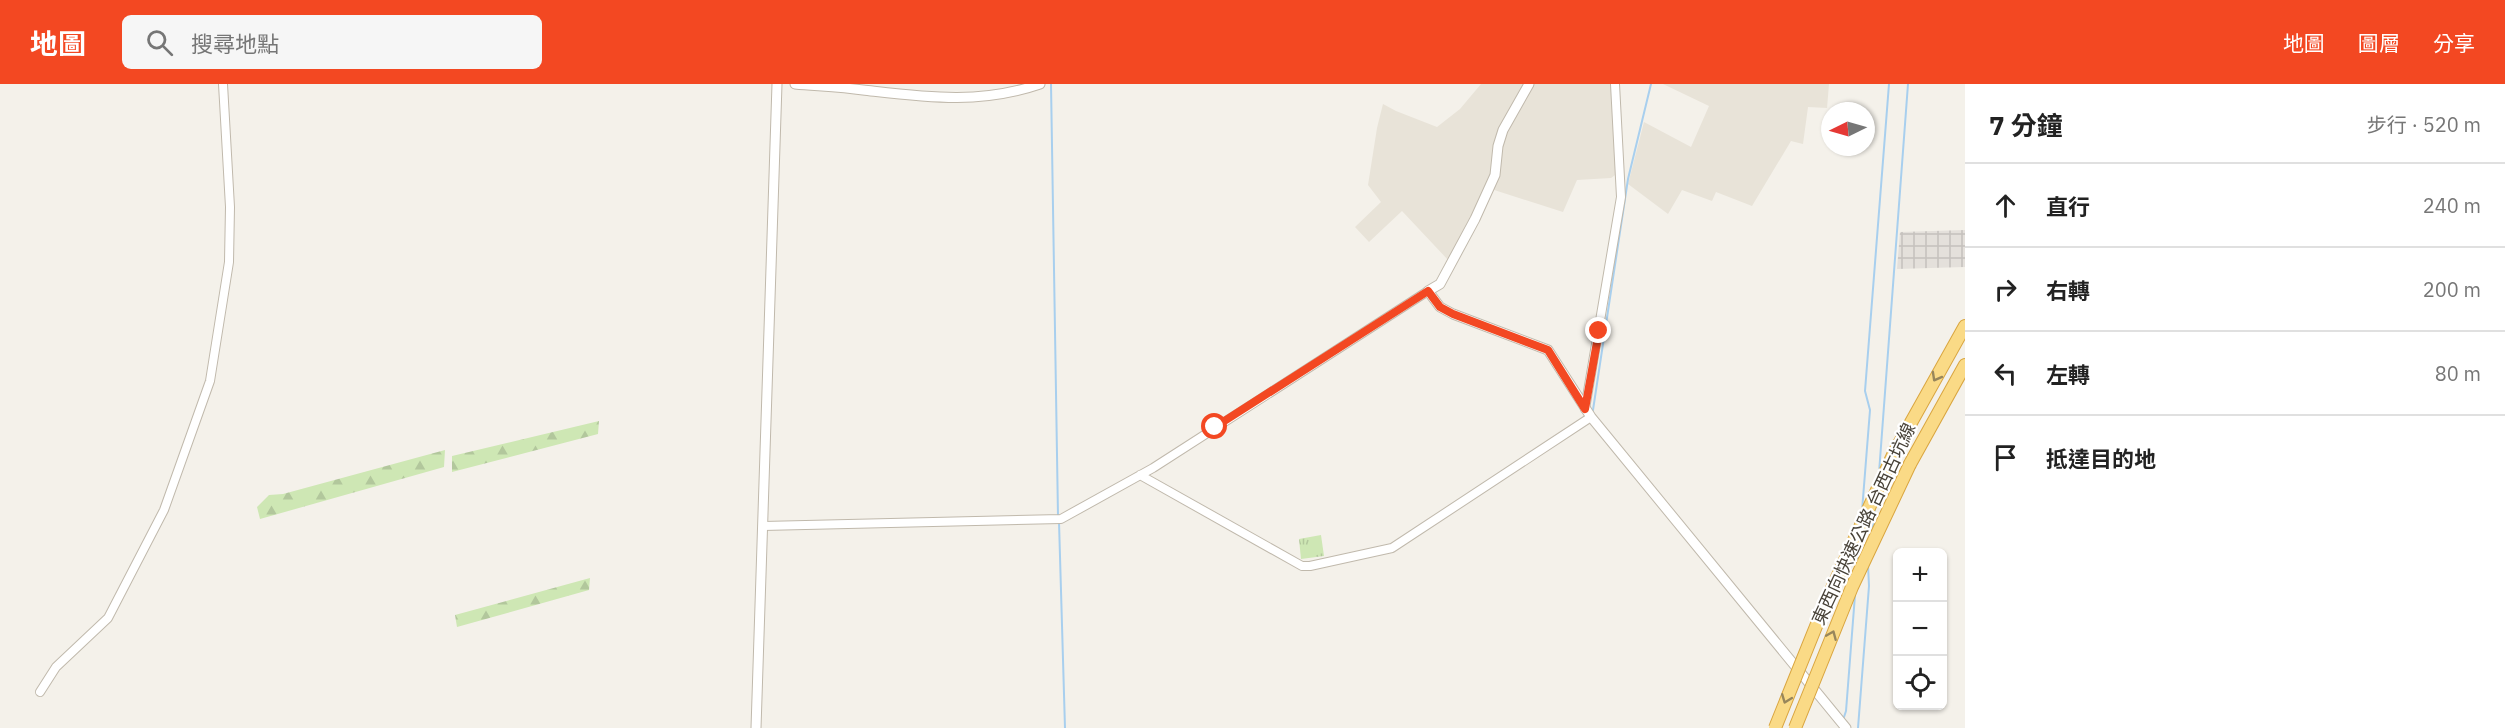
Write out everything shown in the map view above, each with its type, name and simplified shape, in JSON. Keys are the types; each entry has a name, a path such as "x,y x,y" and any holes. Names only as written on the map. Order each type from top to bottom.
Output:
{"highway":[{"name":"東西向快速公路 台西古坑線","path":"1775,728 1825,604 1894,453 1965,326"},
{"name":"東西向快速公路 台西古坑線","path":"1795,728 1852,587 1910,464 1965,365"}],"street":[{"path":"40,692 56,667 108,618 164,510 210,381 230,262 230,207 223,84"},
{"path":"756,728 777,84"},
{"path":"795,84 961,99 985,98 1040,84"},
{"path":"763,526 1058,519 1140,475 1440,284 1475,219 1495,175 1498,146 1503,130 1529,84"},
{"path":"1140,475 1302,566 1310,566 1392,548 1588,413 1621,197 1615,84"},
{"path":"1428,291 1440,307 1453,314 1548,350 1588,413 1844,725"}],"shaded area":[{"path":"1481,84 1612,84 1618,173 1611,178 1577,180 1563,212 1488,188 1449,261 1402,211 1369,242 1355,227 1381,202 1368,185 1383,104 1437,127 1460,109"},
{"path":"1663,84 1829,84 1828,102 1821,102 1821,108 1808,107 1803,144 1791,141 1752,206 1716,192 1712,201 1682,190 1668,214 1628,184 1644,122 1691,147 1709,106"},
{"path":"1965,230 1965,267 1897,269 1900,232"}],"green space":[{"path":"599,421 598,434 452,472 452,456"},
{"path":"445,450 444,467 260,519 257,507 269,495 283,494"},
{"path":"1321,535 1324,556 1301,559 1299,539"},
{"path":"590,578 589,590 457,627 455,615"}],"waterway":[{"path":"1051,84 1058,516"},
{"path":"1593,410 1628,179 1651,84"},
{"path":"1862,511 1870,410 1865,391 1889,84"},
{"path":"1879,473 1908,84"},
{"path":"1872,533 1875,509"},
{"path":"1059,522 1065,728"},
{"path":"1858,562 1859,544"},
{"path":"1858,728 1869,586 1868,565"},
{"path":"1843,720 1846,711 1855,595"}],"route":[{"path":"1215,427 1428,291 1440,307 1453,314 1548,350 1585,409 1599,331"}]}
